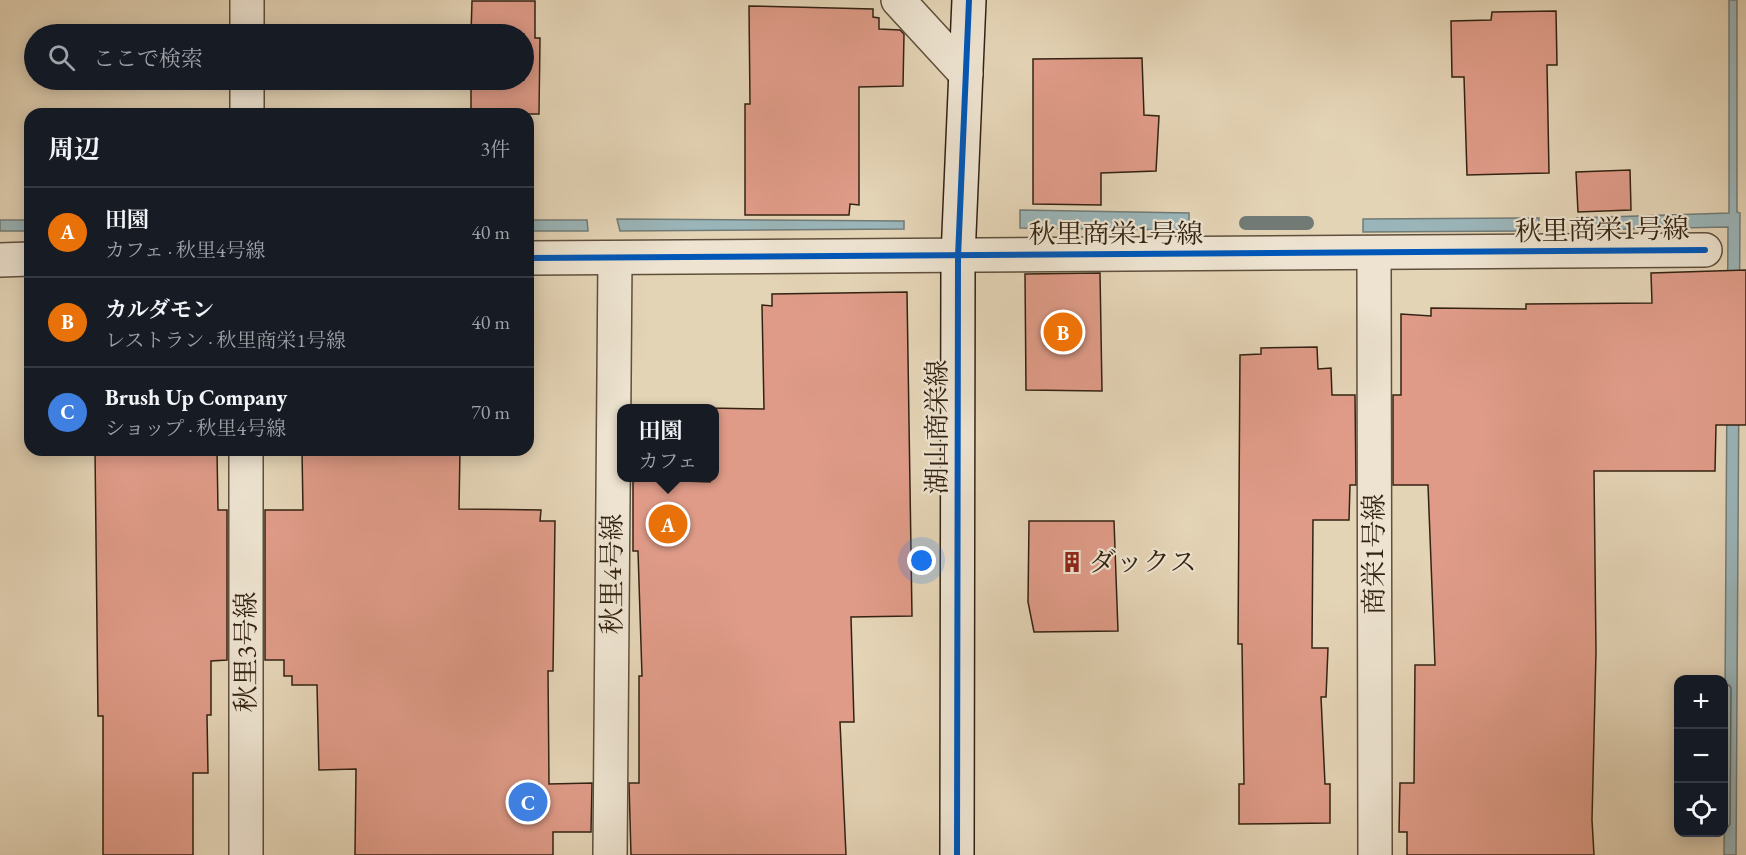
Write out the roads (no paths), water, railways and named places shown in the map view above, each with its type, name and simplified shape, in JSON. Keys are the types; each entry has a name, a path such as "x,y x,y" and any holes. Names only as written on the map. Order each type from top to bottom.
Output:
{"street":[{"path":"247,0 247,24"},
{"path":"898,0 966,74"},
{"name":"湖山商栄線","path":"957,855 958,257 969,0"},
{"path":"247,90 247,108"},
{"name":"秋里商栄1号線","path":"534,258 958,257 1705,250"},
{"name":"商栄1号線","path":"1374,253 1375,855"},
{"name":"秋里4号線","path":"610,855 615,258"},
{"path":"0,260 24,259"},
{"name":"秋里3号線","path":"246,456 246,855"}],"water":[{"path":"1729,0 1737,0 1737,212 1740,213 1736,855 1724,855 1724,837 1728,837 1728,675 1725,675 1728,227 1577,230 1577,218 1729,213"},
{"path":"1020,210 1189,213 1189,230 1020,228"},
{"path":"1539,218 1538,231 1363,232 1363,219"},
{"path":"617,219 904,221 904,229 620,231"},
{"path":"0,220 24,220 24,231 0,231"},
{"path":"534,220 587,220 588,231 534,231"}],"waterway":[{"path":"1246,223 1307,223"}],"place":[{"name":"カルダモン","path":"1063,332"},
{"name":"田園","path":"668,524"},
{"name":"ダックス","path":"1072,562"},
{"name":"Brush Up Company","path":"528,802"}]}
